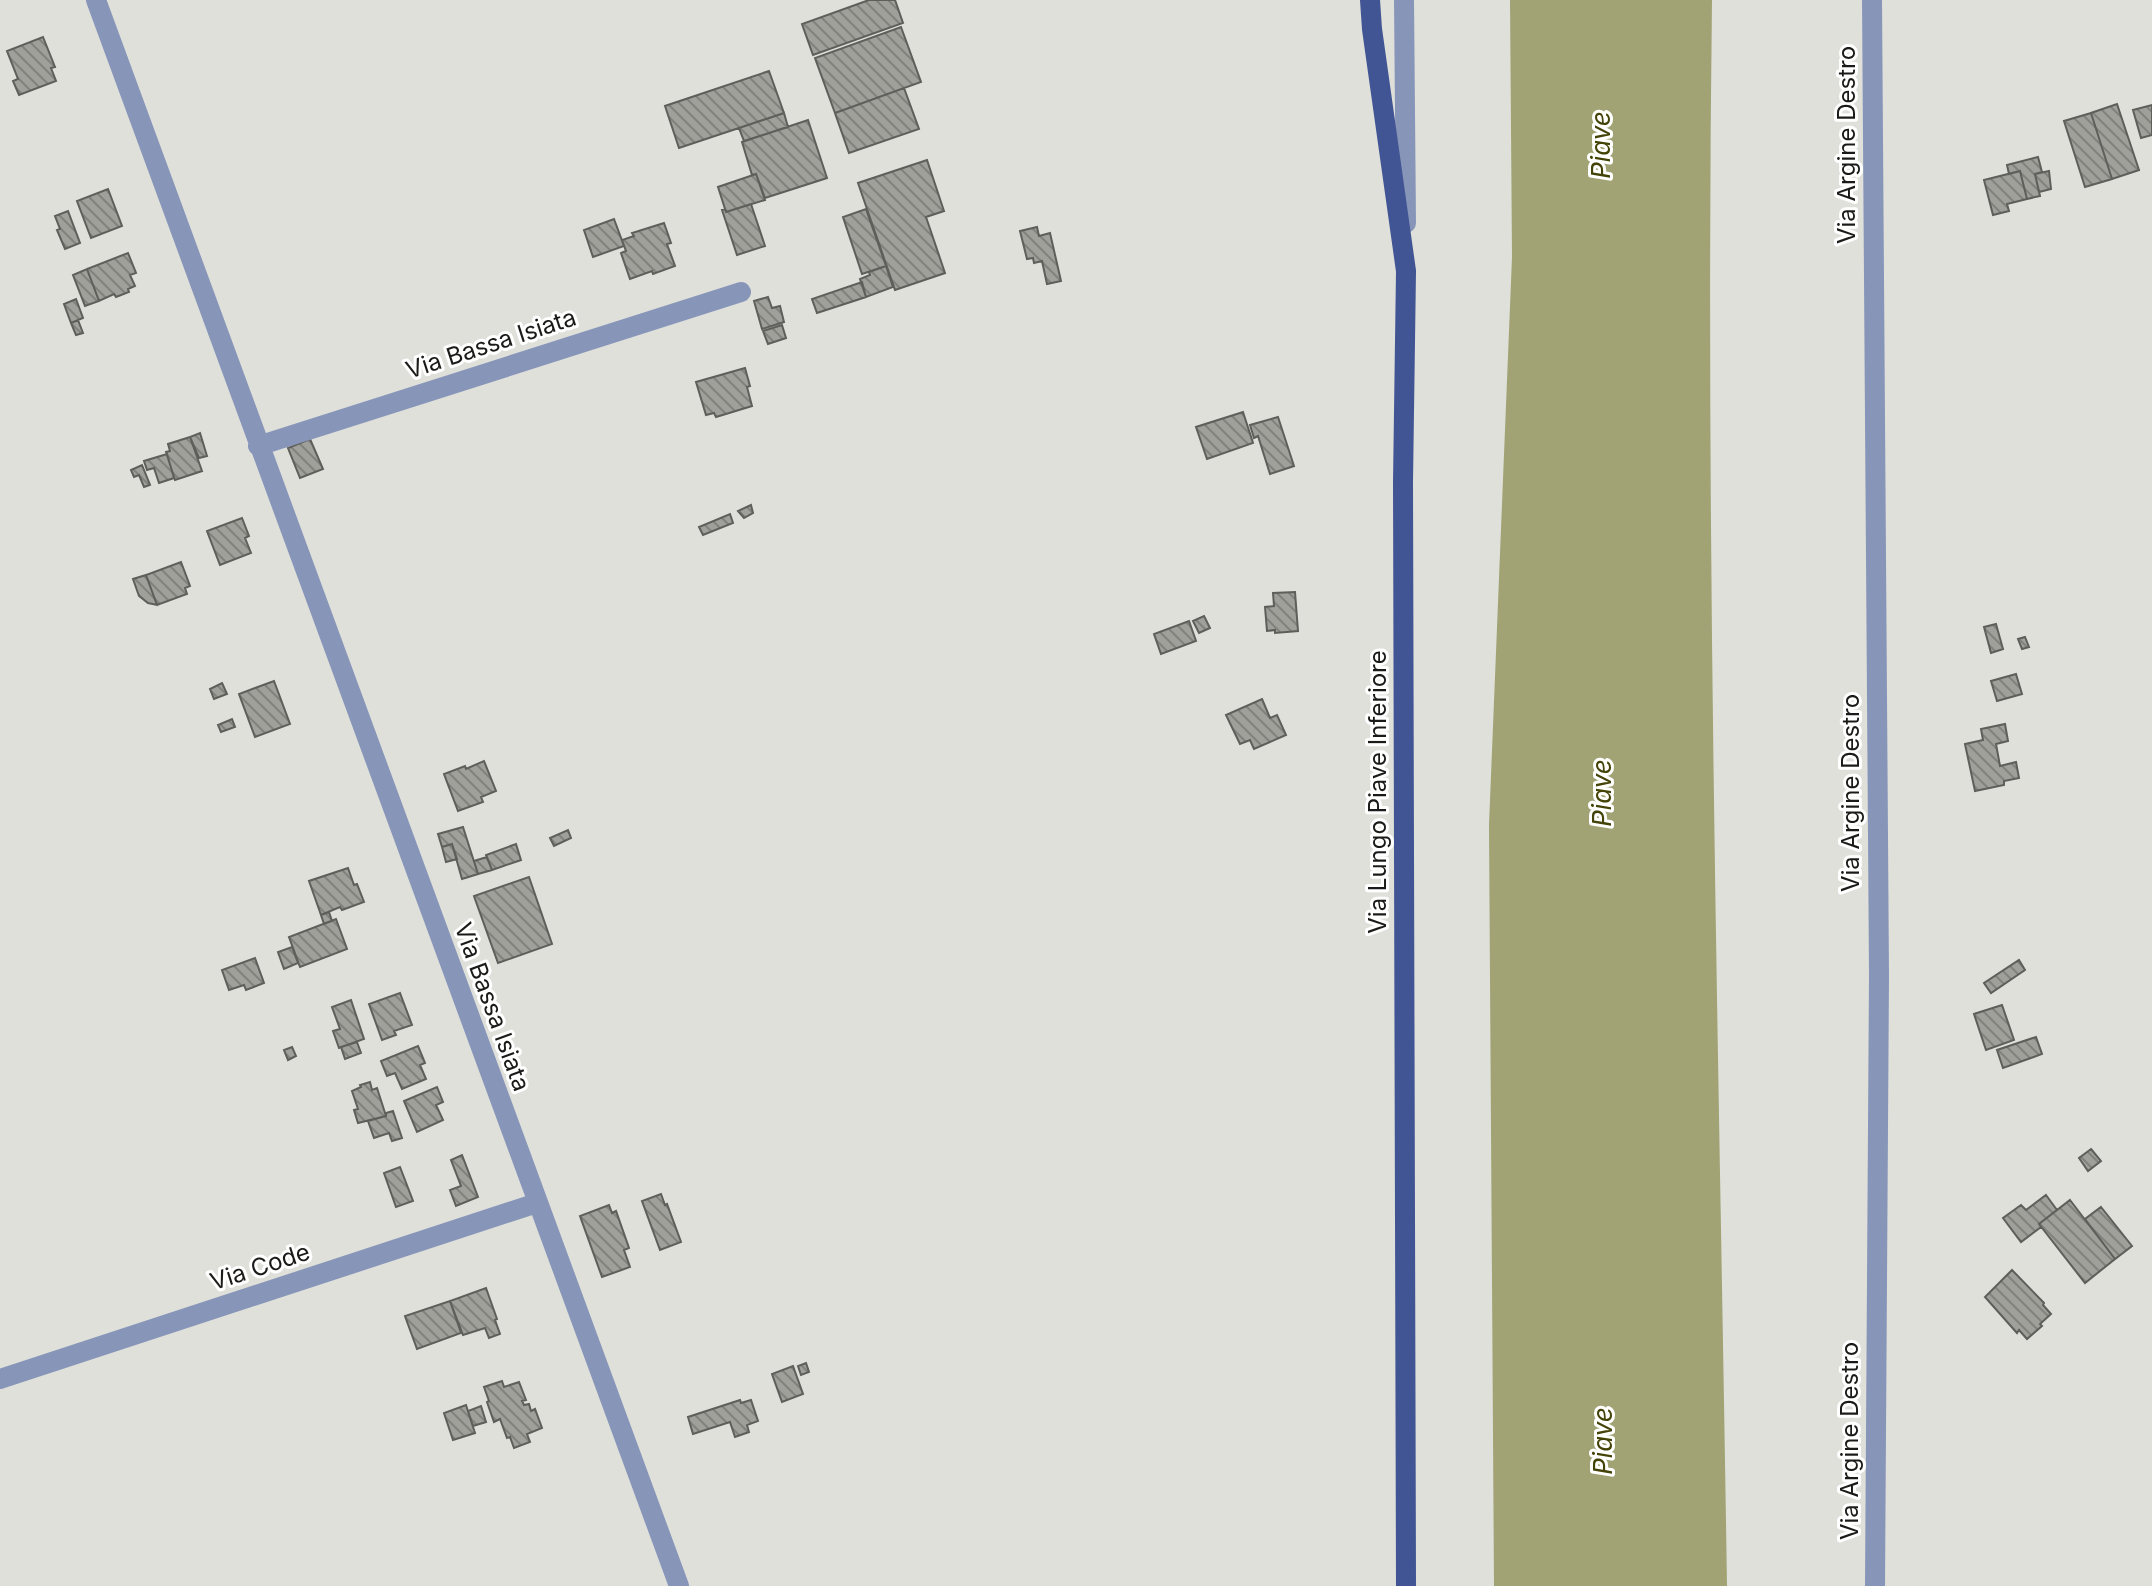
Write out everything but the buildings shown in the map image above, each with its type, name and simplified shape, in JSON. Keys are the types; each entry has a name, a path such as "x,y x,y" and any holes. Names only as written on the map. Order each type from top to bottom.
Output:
{"main road":[{"name":"Via Lungo Piave Inferiore","path":"1370,0 1406,271 1403,512 1406,1586"}],"street":[{"name":"Via Bassa Isiata","path":"96,0 679,1586"},
{"path":"1404,0 1406,271"},
{"name":"Via Argine Destro","path":"1872,0 1879,975 1875,1586"},
{"name":"Via Bassa Isiata","path":"258,446 741,292"},
{"name":"Via Code","path":"0,1379 537,1203"}],"water":[{"name":"Piave","path":"1510,0 1712,0 1710,397 1727,1586 1494,1586 1489,825 1512,257"}]}
